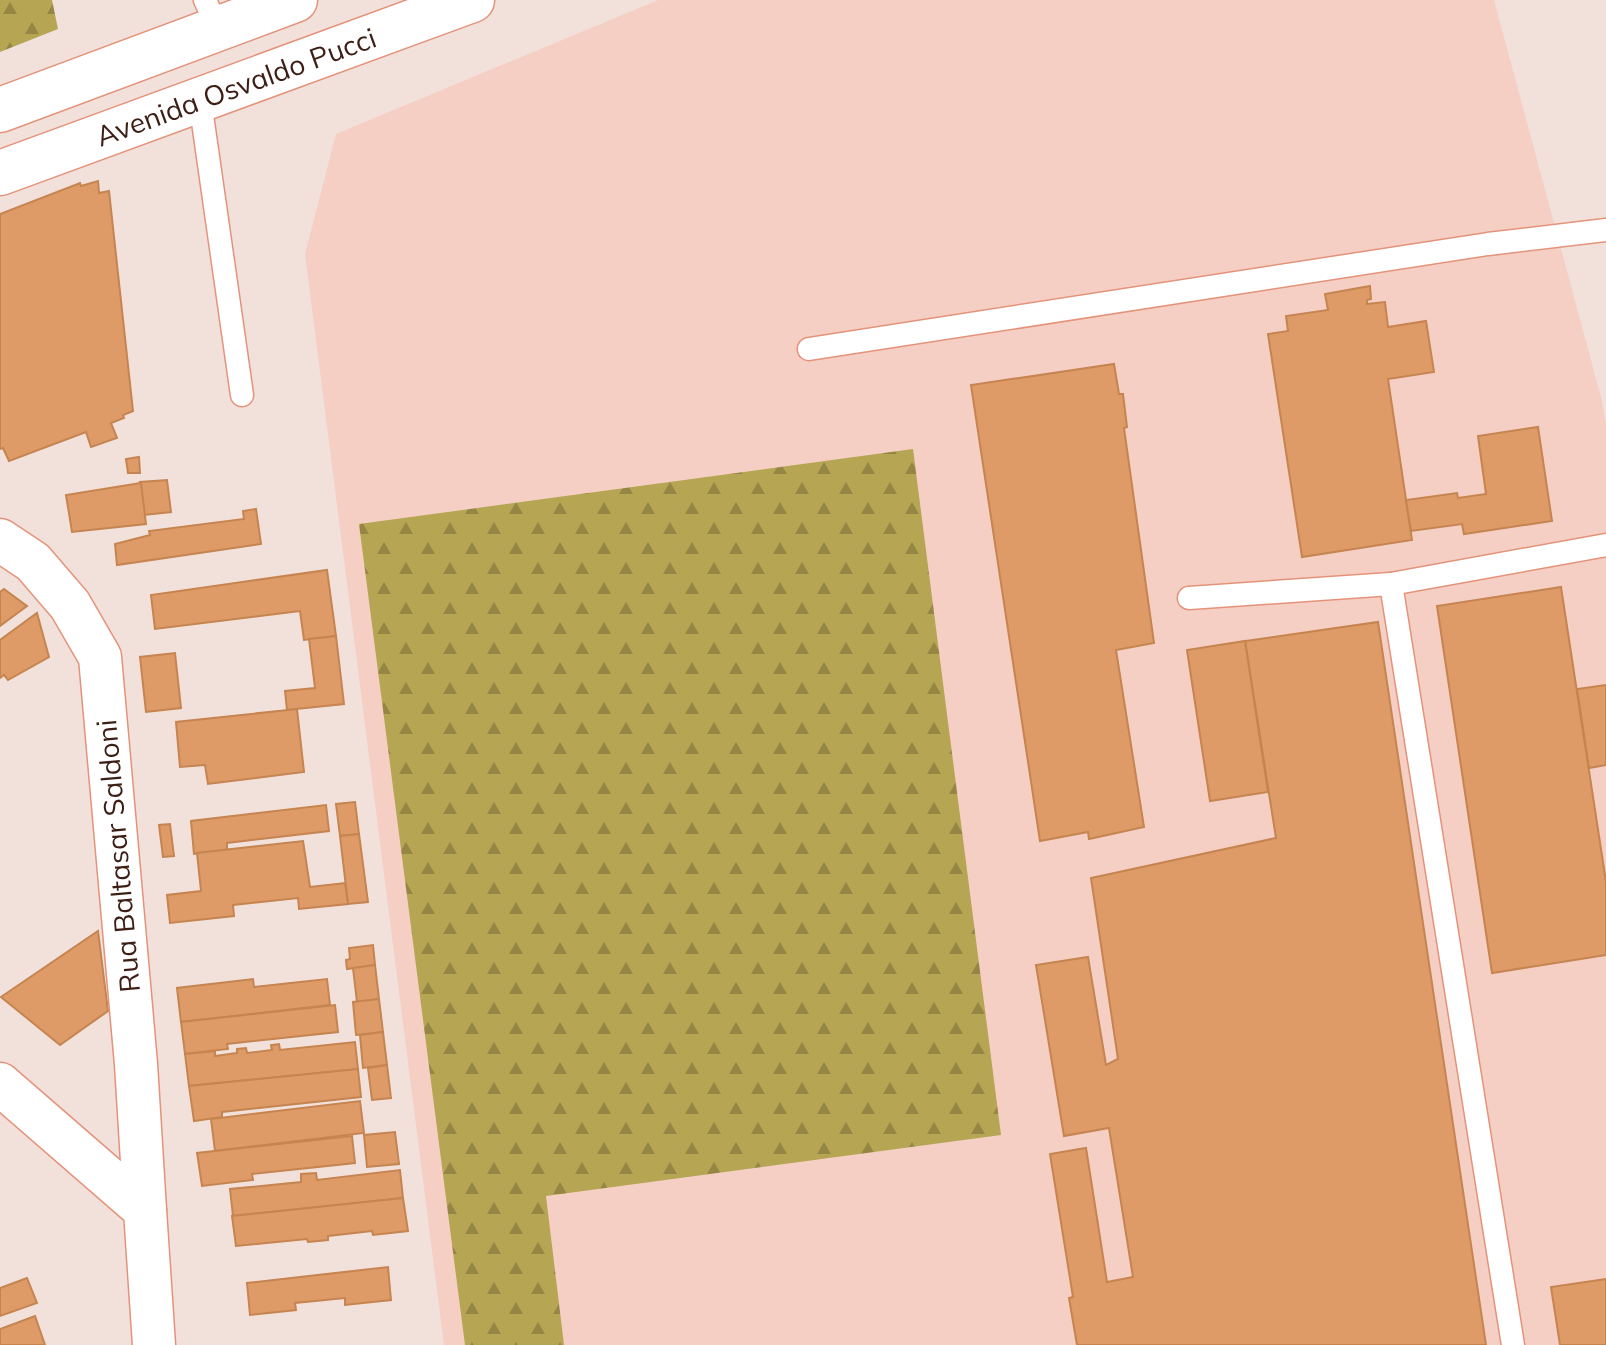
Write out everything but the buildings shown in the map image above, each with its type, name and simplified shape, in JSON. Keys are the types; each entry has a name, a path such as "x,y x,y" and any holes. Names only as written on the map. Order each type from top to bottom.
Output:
{"main road":[{"path":"0,110 212,14 295,0"},
{"name":"Avenida Osvaldo Pucci","path":"0,173 472,0"}],"street":[{"name":"Rua Baltasar Saldoni","path":"0,540 33,562 70,605 100,657 136,1064 154,1345"},
{"path":"0,1084 145,1210"}],"lane":[{"path":"200,101 242,395"},
{"path":"809,349 1488,244 1606,230"},
{"path":"1189,598 1391,584 1606,545"},
{"path":"1391,584 1513,1345"}],"shaded area":[{"path":"658,0 1494,0 1606,423 1606,1345 444,1345 305,254 336,134"}],"green space":[{"path":"0,0 52,0 58,29 0,52"},
{"path":"913,449 1001,1135 546,1196 564,1345 465,1345 359,524"}]}
